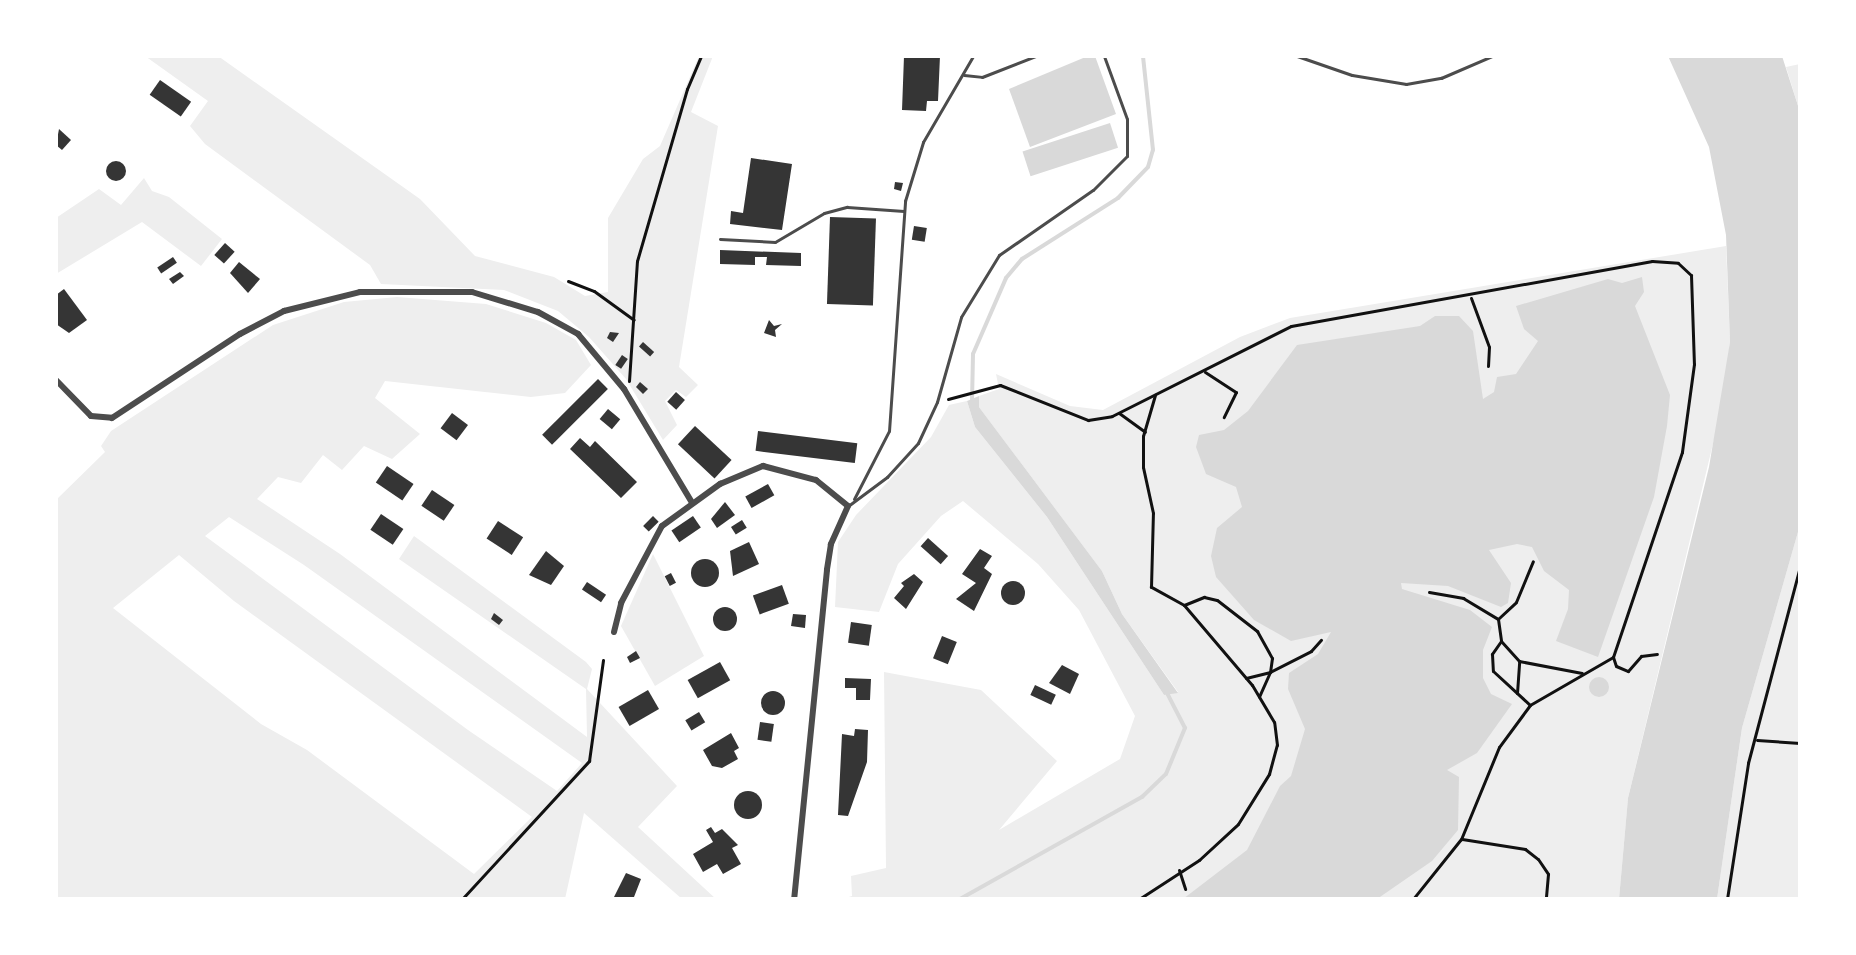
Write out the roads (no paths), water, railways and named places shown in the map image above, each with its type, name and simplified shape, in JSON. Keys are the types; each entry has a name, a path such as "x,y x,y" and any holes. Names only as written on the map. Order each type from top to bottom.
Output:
{"street":[{"path":"56,380 80,408 112,418 149,399 240,334 284,311 360,292 435,290 509,301 578,334 624,389 691,501"},
{"path":"614,632 621,603 662,526 691,501 763,466 816,480 850,505 831,544 827,570 794,899"}],"lane":[{"path":"850,505 889,431 904,211 923,142 973,56"},
{"path":"964,75 982,77 1036,56"},
{"path":"850,505 905,459 937,402 961,317 999,255 1093,190 1127,156 1127,119 1104,56"},
{"path":"1297,56 1352,75 1406,84 1441,78 1492,56"},
{"path":"720,239 775,242 824,213 847,207 904,211"}],"waterway":[{"path":"972,402 973,354 1006,278 1022,259 1118,198 1148,167 1153,150 1143,56"},
{"path":"960,899 1142,797 1166,774 1185,728 1166,691"}]}
